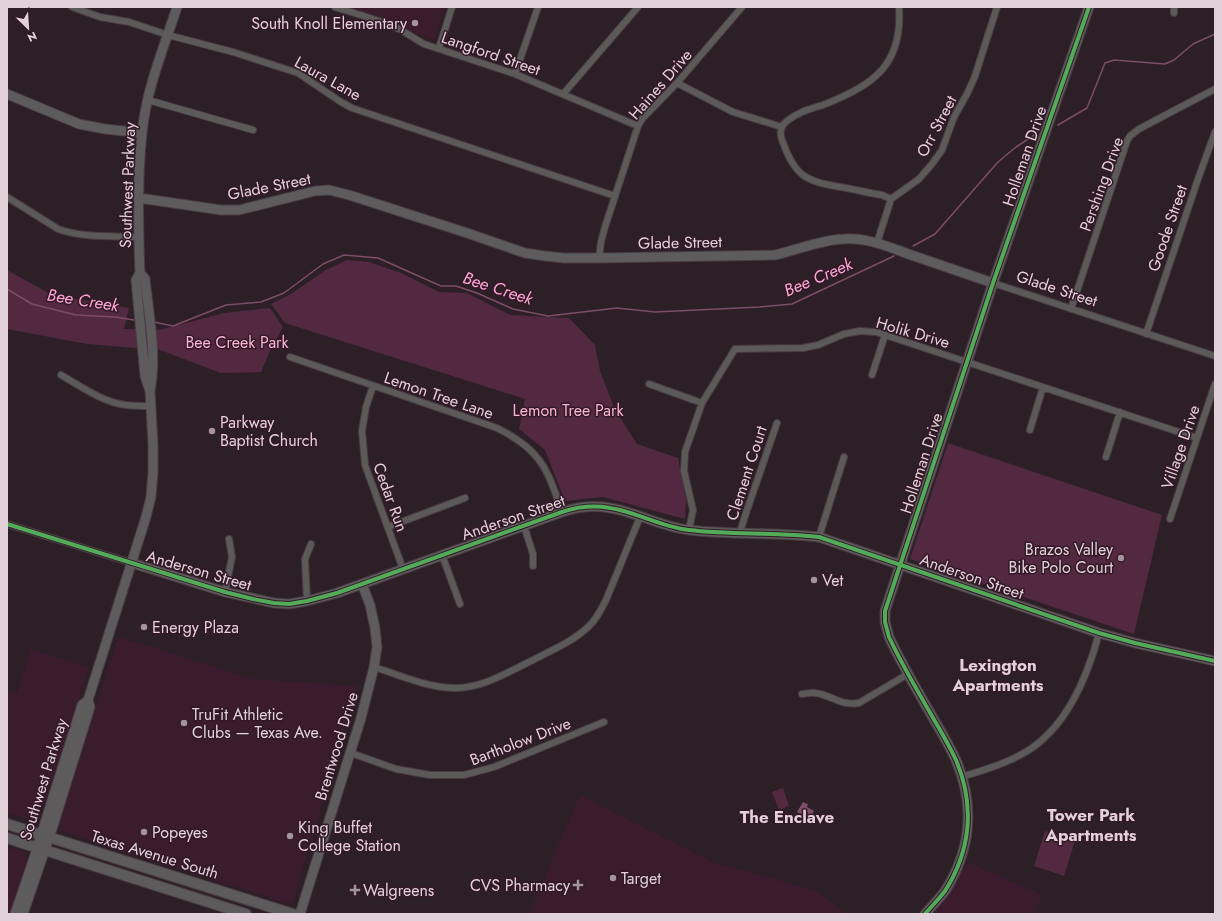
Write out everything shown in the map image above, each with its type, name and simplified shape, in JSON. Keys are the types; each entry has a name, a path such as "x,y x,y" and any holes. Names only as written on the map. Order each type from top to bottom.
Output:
{"main road":[{"name":"Texas Avenue South","path":"7,824 293,914"},
{"name":"Texas Avenue South","path":"7,838 246,914"}],"street":[{"name":"Laura Lane","path":"72,7 100,17 129,22 168,35 233,52 298,73 352,108 615,196"},
{"name":"Southwest Parkway","path":"23,914 82,705 88,700 132,563 151,497 153,472 152,406 150,391 145,376 136,280 140,272 139,198 142,133 148,100 177,7"},
{"name":"Langford Street","path":"335,7 388,24 400,29 412,38 424,44 515,74 564,93 638,126"},
{"path":"439,48 452,7"},
{"path":"515,74 538,7"},
{"path":"564,93 638,7"},
{"name":"Haines Drive","path":"599,258 601,242 638,126 642,119 677,83 742,7"},
{"path":"877,243 891,198 809,180 795,169 786,153 780,132 786,122 799,113 840,97 870,82 876,77 888,63 896,44 900,26 899,7"},
{"name":"Orr Street","path":"891,198 919,179 942,150 954,117 975,76 997,7"},
{"name":"Holleman Drive","path":"925,914 944,892 957,868 966,843 968,816 961,777 953,755 889,637 885,622 885,611 966,362 1089,7"},
{"path":"677,83 733,112 782,127"},
{"name":"Pershing Drive","path":"1071,309 1130,136 1139,129 1214,92"},
{"path":"7,94 79,124 105,129 142,133"},
{"path":"148,100 253,130"},
{"name":"Goode Street","path":"1146,334 1215,132"},
{"name":"Glade Street","path":"139,198 221,210 239,210 315,191 328,190 349,195 471,234 525,253 564,258 775,255 792,252 824,241 844,238 866,240 1215,356"},
{"path":"7,197 58,229 78,234 139,237"},
{"name":"Holik Drive","path":"689,530 693,510 684,472 685,452 702,403 735,349 811,347 844,334 860,331 885,334 1197,438"},
{"path":"872,375 885,334"},
{"name":"Lemon Tree Lane","path":"290,357 497,428 513,436 542,462 549,475 562,512"},
{"path":"61,374 88,391 113,402 126,405 152,406"},
{"path":"649,384 702,403"},
{"name":"Village Drive","path":"1170,519 1215,384"},
{"name":"Cedar Run","path":"373,386 362,426 363,454 368,477 403,569"},
{"path":"1030,430 1043,387"},
{"path":"1106,457 1120,412"},
{"name":"Clement Court","path":"740,532 777,422"},
{"path":"819,537 844,457"},
{"path":"388,527 465,498"},
{"name":"Anderson Street","path":"7,524 225,592 274,603 289,604 337,593 562,512 592,506 609,507 666,526 689,530 795,534 819,537 1099,633 1135,643 1215,661"},
{"path":"374,667 430,685 464,688 492,680 565,644 587,628 599,613 606,600 640,517"},
{"path":"524,526 533,554 532,566"},
{"path":"225,592 232,557 229,539"},
{"path":"307,601 305,559 311,544"},
{"path":"442,555 460,604"},
{"name":"Brentwood Drive","path":"300,914 351,753 374,667 377,647 375,628 370,606 362,584"},
{"path":"961,777 988,769 1009,760 1042,740 1067,710 1080,686 1090,662 1099,633"},
{"path":"802,694 815,693 845,703 859,703 908,674"},
{"name":"Bartholow Drive","path":"351,753 396,769 430,775 464,775 494,767 604,722"},
{"name":"Southwest Parkway","path":"15,914 41,849"}],"shaded area":[{"name":"South Knoll Elementary","path":"347,7 445,7 434,40"},
{"path":"118,637 253,679 357,686 293,902 289,904 64,832 61,828 60,823"},
{"path":"31,649 89,667 44,805 38,813 27,819 7,813 7,690 17,693"},
{"path":"580,795 716,864 725,865 817,891 846,914 529,914"},
{"path":"803,802 808,804 807,807 814,811 808,822 804,820 808,812 805,812 803,815 797,812"},
{"path":"7,847 23,852 28,859 10,914 7,914"},
{"path":"967,862 1043,895 1034,914 931,914 949,892"}],"green space":[{"name":"Lemon Tree Park","path":"347,260 369,262 401,273 439,292 467,293 510,315 569,318 595,345 600,371 615,410 637,444 678,458 686,500 685,519 603,497 565,501 545,450 519,429 525,399 285,323 271,304 289,295 326,270"},
{"name":"Bee Creek Park","path":"7,270 52,295 129,308 124,329 159,330 224,313 270,308 283,327 261,372 221,373 160,350 87,344 7,329"},
{"path":"948,443 1162,515 1134,634 910,559"},
{"path":"783,788 789,806 779,810 772,792"},
{"path":"1045,831 1075,841 1064,876 1034,866"}],"waterway":[{"name":"Bee Creek","path":"1058,125 1087,108 1105,63 1114,60 1165,64 1174,60 1193,44 1215,34"},
{"name":"Bee Creek","path":"913,246 935,234 998,162 1016,147 1036,134"},
{"name":"Bee Creek","path":"154,322 173,326 226,305 261,302 284,293 323,264 344,255 378,258 441,286 456,286 477,293 513,309 548,316 617,308 655,312 792,304 894,256"},
{"name":"Bee Creek","path":"7,289 32,304 76,315 115,317 134,320"}],"cycle path":[{"path":"925,914 945,891 960,860 965,843 967,827 968,810 966,794 954,755 889,637 885,622 885,611 993,283 1089,7"},
{"path":"7,524 225,592 274,603 289,604 337,593 562,512 585,507 604,507 620,510 669,526 689,530 787,534 819,537 1099,633 1135,643 1215,661"}],"place":[{"name":"South Knoll Elementary","path":"415,23"},
{"name":"Parkway Baptist Church","path":"212,431"},
{"name":"Brazos Valley Bike Polo Court","path":"1121,558"},
{"name":"Vet","path":"814,580"},
{"name":"Energy Plaza","path":"144,627"},
{"name":"TruFit Athletic Clubs — Texas Ave.","path":"184,723"},
{"name":"Popeyes","path":"144,832"},
{"name":"King Buffet College Station","path":"290,836"},
{"name":"Target","path":"613,878"},
{"name":"CVS Pharmacy","path":"578,885"},
{"name":"Walgreens","path":"355,890"}],"district":[{"name":"Lexington Apartments","path":"998,675"},
{"name":"The Enclave","path":"787,817"},
{"name":"Tower Park Apartments","path":"1091,825"}]}
